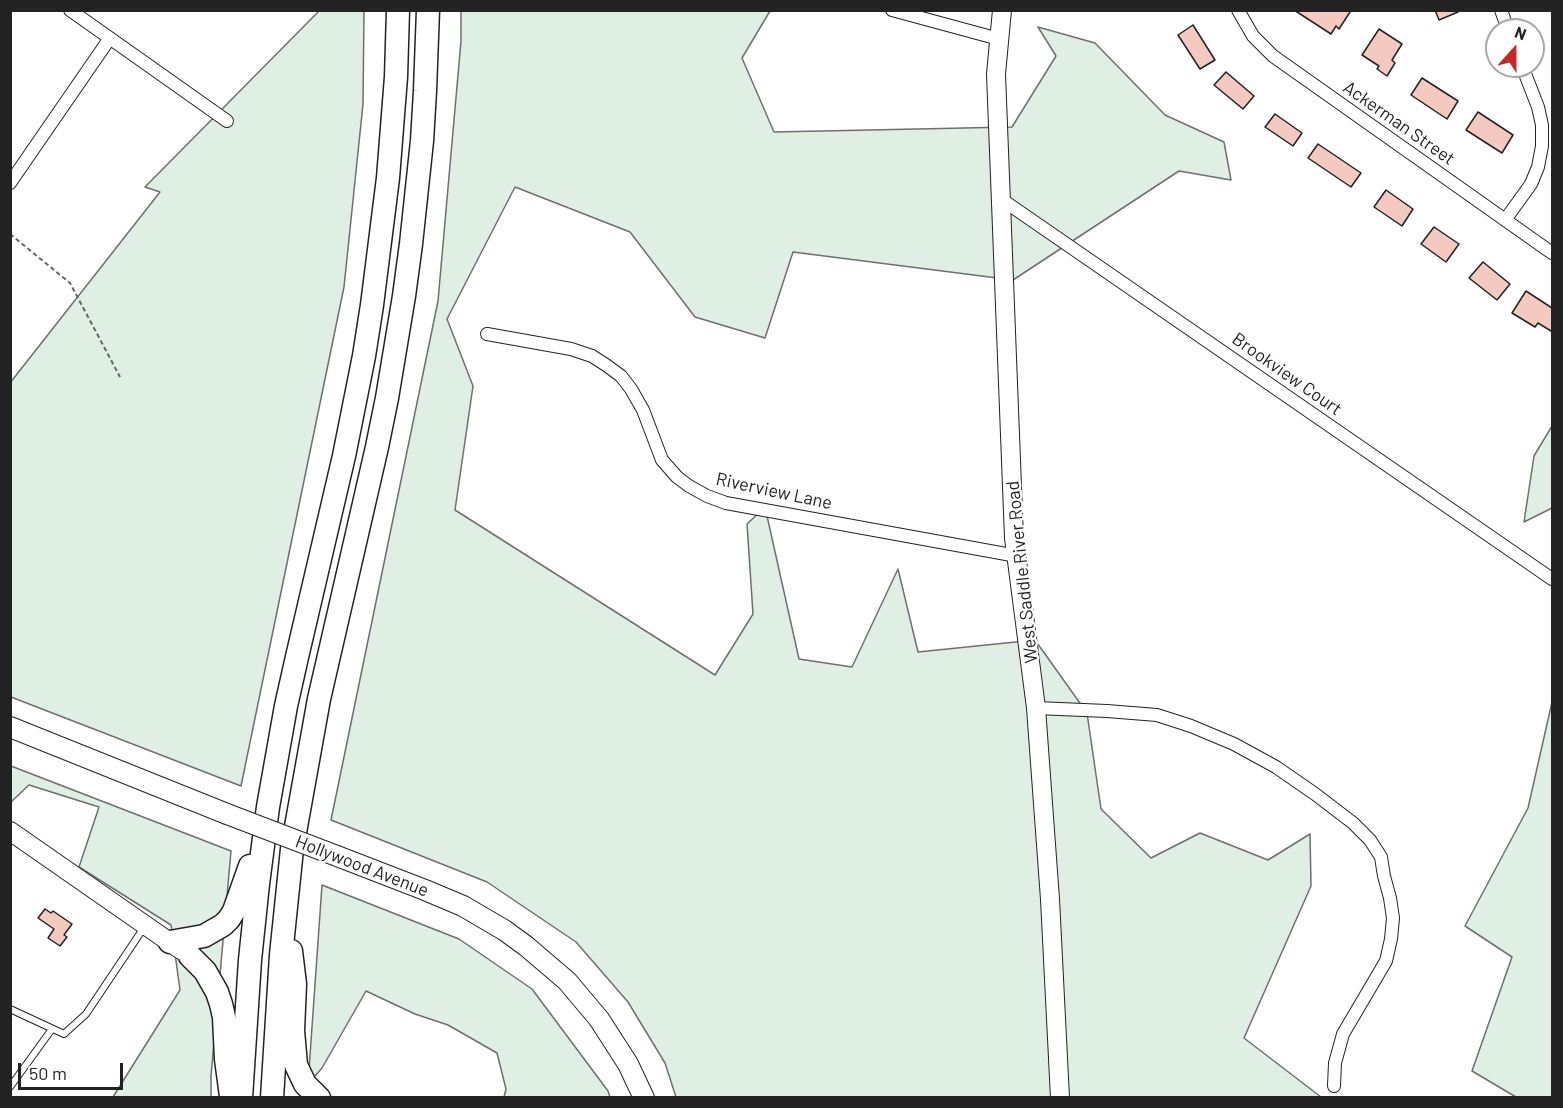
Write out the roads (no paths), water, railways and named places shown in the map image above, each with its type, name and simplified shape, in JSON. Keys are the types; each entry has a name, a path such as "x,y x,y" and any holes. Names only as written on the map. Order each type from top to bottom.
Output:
{"highway":[{"path":"241,1098 248,977 268,807 286,706 344,456 364,356 382,237 396,76 398,10"},
{"path":"272,1098 277,1008 292,849 309,749 389,388 404,296 421,152 428,10"},
{"path":"170,942 204,936 230,919 239,899 268,807"},
{"path":"286,902 294,984 293,1031 296,1065 305,1084 319,1098"},
{"path":"190,956 205,971 221,1004 231,1098"}],"main road":[{"name":"Hollywood Avenue","path":"10,727 463,906 526,945 567,981 600,1019 624,1057 644,1098"}],"street":[{"path":"70,10 227,122"},
{"path":"892,10 999,39"},
{"name":"West Saddle River Road","path":"1002,10 996,74 1014,526 1036,708 1050,899 1060,1098"},
{"name":"Ackerman Street","path":"1238,10 1253,36 1273,56 1552,253"},
{"path":"10,183 110,38"},
{"path":"1505,220 1531,184 1538,167 1542,146 1542,125 1538,107 1527,78"},
{"name":"Brookview Court","path":"1001,199 1552,579"},
{"name":"Riverview Lane","path":"487,334 571,349 592,356 621,376 643,410 662,460 677,477 707,496 726,503 1017,556"},
{"path":"1036,708 1157,715 1191,726 1234,744 1276,767 1316,794 1353,823 1370,840 1381,857 1390,897 1393,918 1391,939 1386,961 1343,1034 1335,1063 1334,1086"},
{"path":"10,831 190,956"}],"lane":[{"path":"10,1009 64,1034 86,1014 146,926"},
{"path":"10,1087 52,1029"}]}
